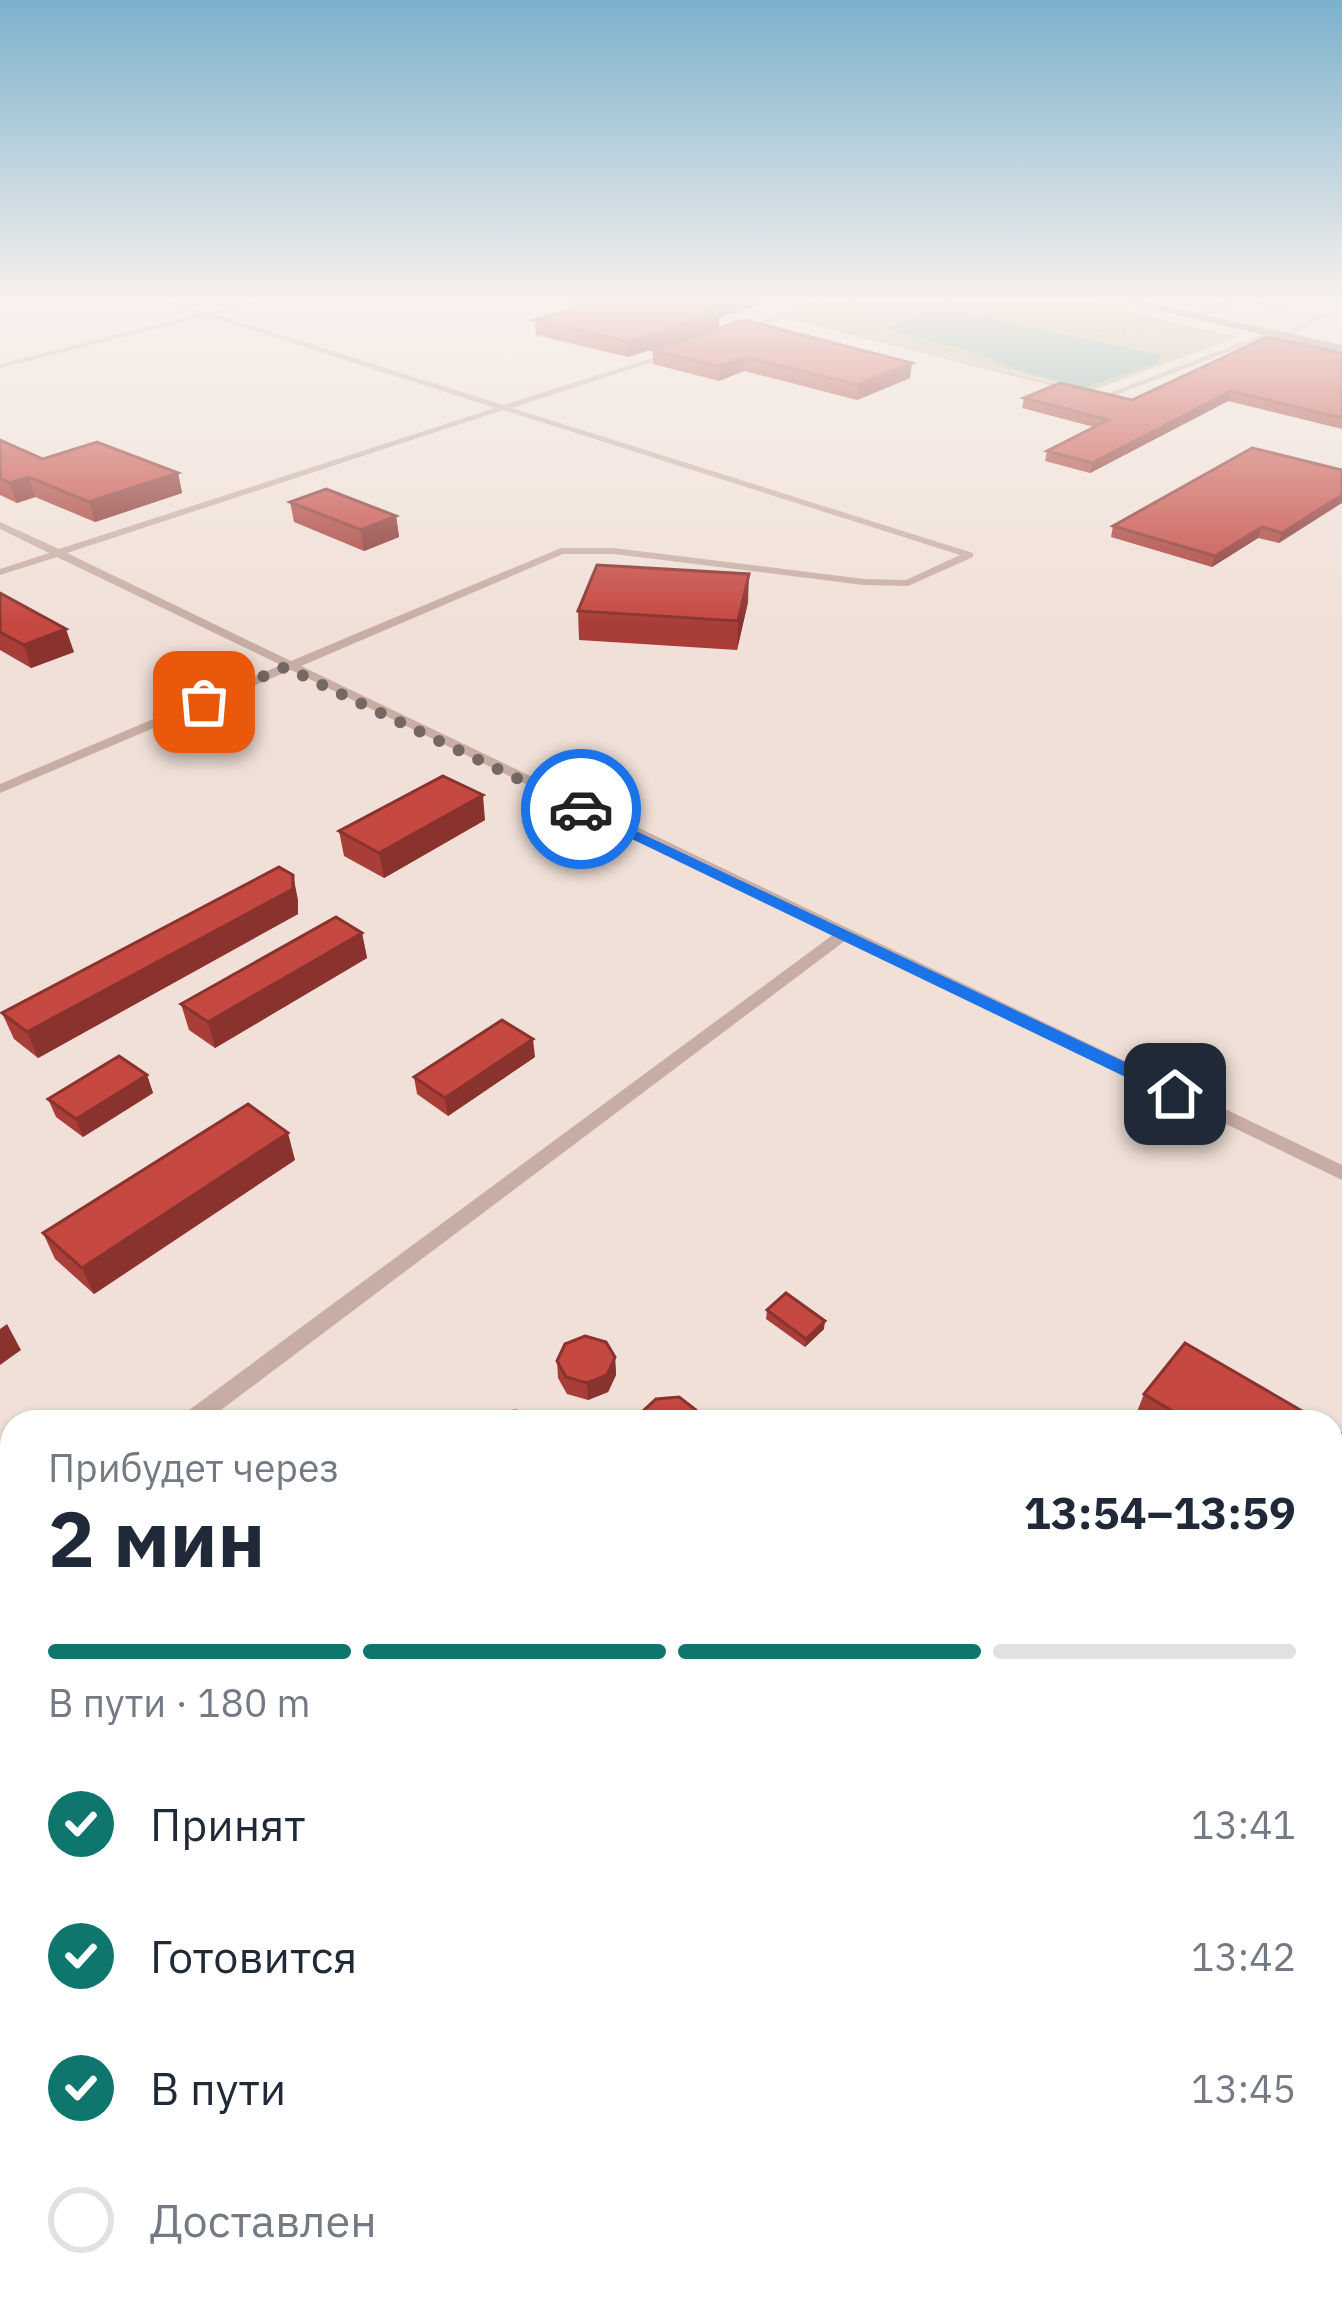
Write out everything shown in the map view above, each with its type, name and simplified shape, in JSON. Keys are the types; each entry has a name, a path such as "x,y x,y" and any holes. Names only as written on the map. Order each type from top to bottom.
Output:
{"lane":[{"path":"0,572 496,408"},
{"path":"0,790 561,551 614,551 864,582 908,583 969,555 507,408"},
{"path":"0,525 285,667 1342,1173"},
{"path":"205,1410 842,935"}],"building":[{"path":"1061,408 1199,408 1092,463 1047,451 1108,420"},
{"path":"1300,408 1342,408 1342,418"},
{"path":"0,440 43,459 97,442 178,473 89,502 29,477 10,483 0,478"},
{"path":"1252,448 1342,470 1342,495 1282,533 1262,527 1215,556 1113,526"},
{"path":"326,489 396,516 361,530 290,502"},
{"path":"597,565 749,574 738,621 578,611"},
{"path":"0,593 66,629 24,645 0,632"},
{"path":"443,776 483,795 379,853 339,831"},
{"path":"279,867 293,875 293,889 27,1032 2,1013"},
{"path":"336,917 362,933 208,1022 181,1004"},
{"path":"502,1020 533,1039 445,1098 414,1077"},
{"path":"119,1056 147,1075 76,1119 48,1099"},
{"path":"248,1104 288,1133 82,1268 43,1233"},
{"path":"786,1293 825,1321 806,1339 767,1310"},
{"path":"585,1336 606,1342 615,1357 607,1375 587,1383 566,1377 557,1361 565,1344"},
{"path":"1185,1343 1300,1410 1171,1410 1144,1394"},
{"path":"679,1397 696,1410 644,1410 656,1399"}],"way so far":[{"path":"204,702 285,667 581,809"}],"route":[{"path":"581,809 1175,1094"}]}
